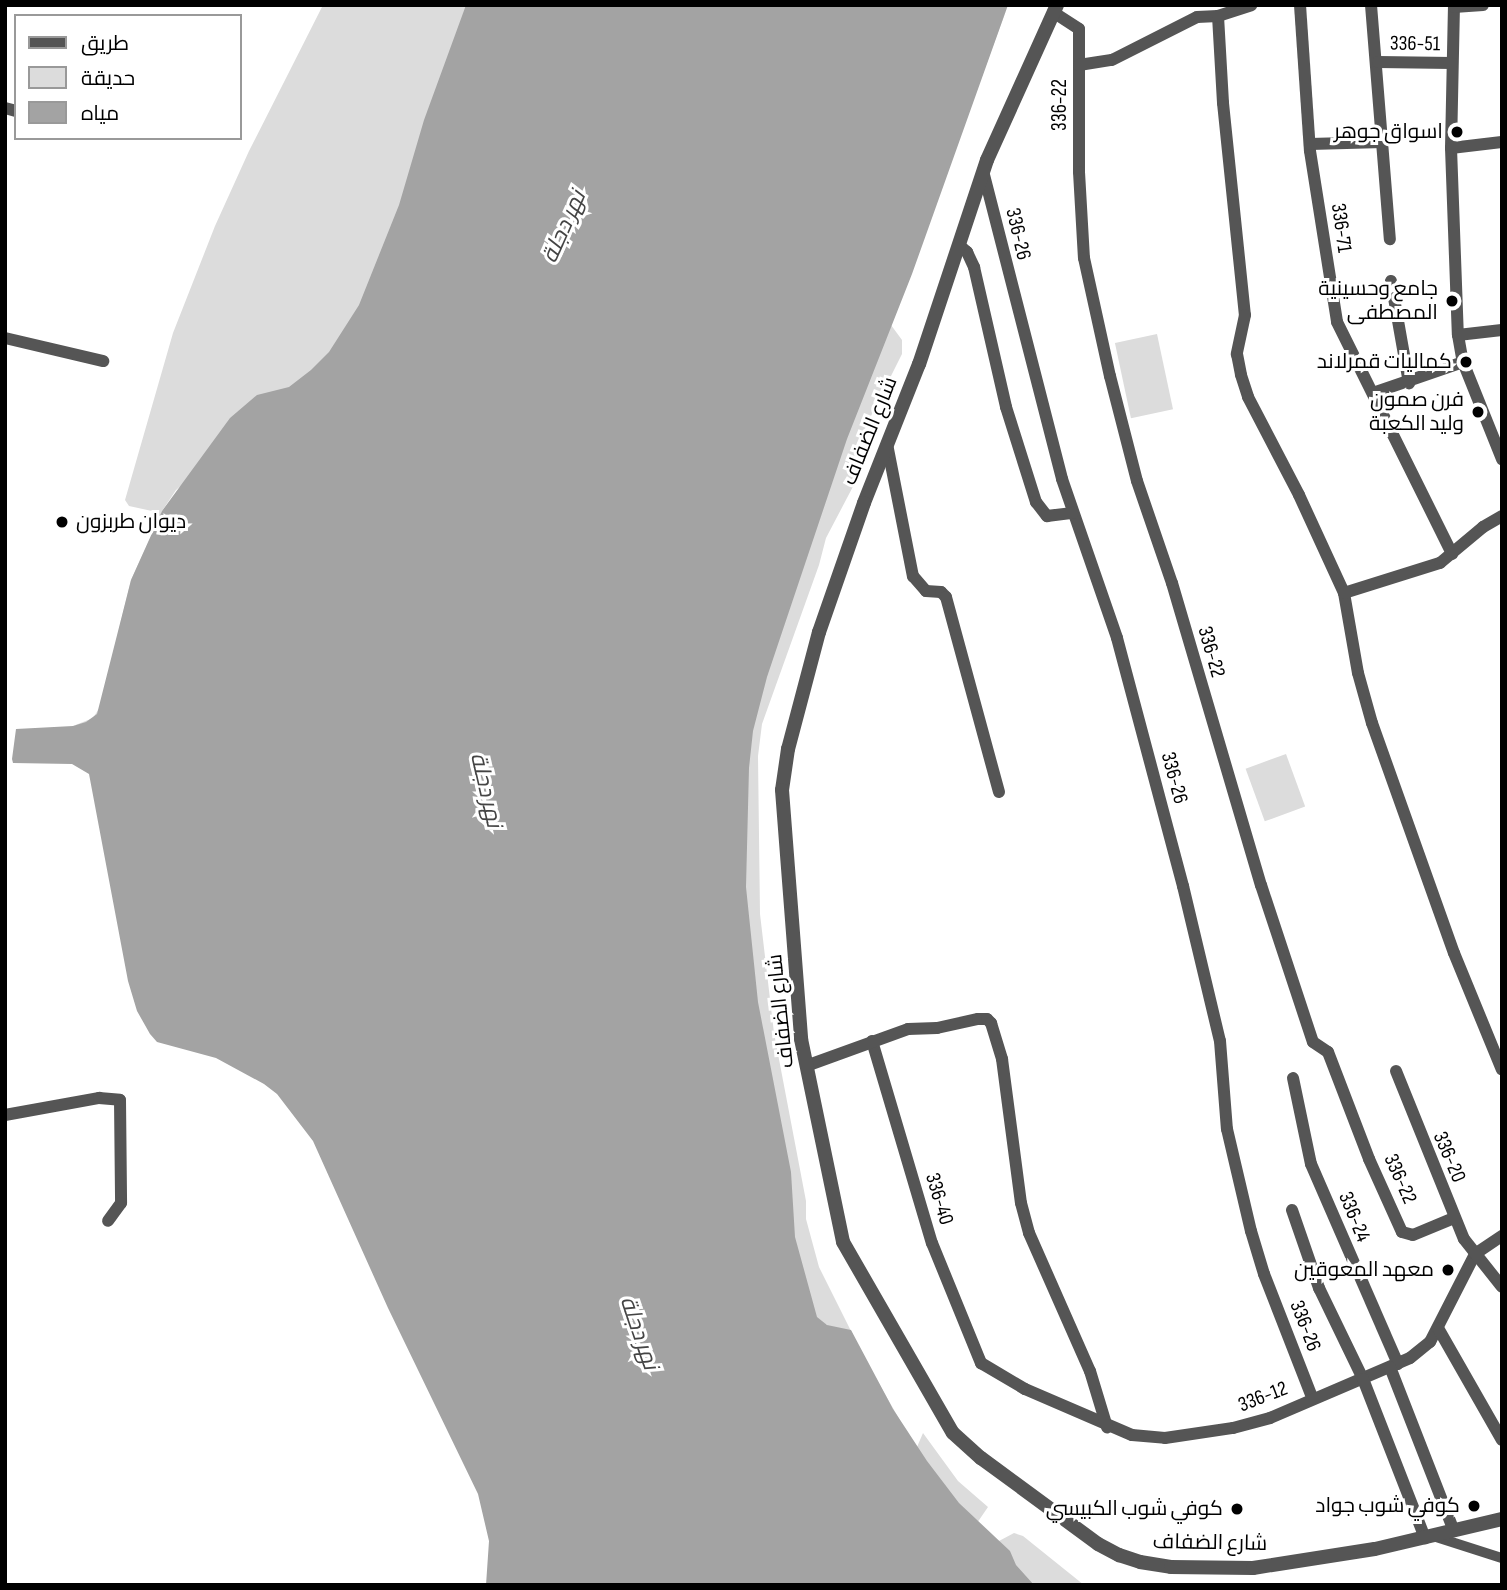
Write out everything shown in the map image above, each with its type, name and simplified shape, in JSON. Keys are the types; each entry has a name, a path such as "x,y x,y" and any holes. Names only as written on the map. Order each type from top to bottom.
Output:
{"street":[{"path":"1079,65 1112,60 1197,17 1218,16 1251,5"},
{"name":"336-71","path":"1300,5 1310,144 1337,322 1409,472 1452,554"},
{"path":"1371,5 1378,62 1390,239"},
{"path":"1483,5 1454,6 1451,148 1458,335 1463,362 1502,459"},
{"name":"336-22","path":"1055,9 1079,29 1079,172 1084,258 1137,481 1172,583 1261,885 1313,1042 1328,1052 1369,1160 1402,1232 1413,1235 1454,1217"},
{"name":"شارع الضفاف","path":"1055,9 984,171 919,364 887,443 819,632 784,772 782,790 800,1024 806,1066 847,1251 948,1426 962,1443 1098,1544 1148,1564 1253,1568 1312,1560 1429,1537 1502,1519"},
{"path":"1218,16 1223,103 1245,315 1237,354 1241,375 1248,397 1344,593 1358,673 1372,723 1454,953 1502,1070"},
{"name":"336-51","path":"1378,62 1452,64"},
{"path":"1310,144 1383,142"},
{"path":"1451,148 1502,142"},
{"name":"336-26","path":"984,171 1010,285 1073,513 1117,638 1183,886 1220,1041 1227,1129 1251,1231 1264,1274 1312,1397"},
{"path":"959,245 967,252 974,267 1006,407 1039,509 1054,517 1073,513"},
{"path":"1391,281 1409,383"},
{"path":"1458,335 1502,330"},
{"path":"5,338 103,361"},
{"path":"1373,393 1409,383 1463,362"},
{"path":"887,443 895,495 913,576 926,591 941,592 946,597 999,792"},
{"path":"1344,593 1440,563 1483,527 1502,516"},
{"path":"806,1066 908,1029 937,1028 978,1019 987,1019 991,1023 1002,1059 1021,1203 1029,1233 1090,1371 1107,1427"},
{"name":"336-40","path":"872,1041 932,1243 981,1363"},
{"name":"336-20","path":"1396,1071 1454,1217 1475,1254 1502,1287"},
{"name":"336-24","path":"1293,1078 1311,1164 1394,1366 1454,1531"},
{"path":"5,1115 99,1098 120,1100 121,1203 108,1221"},
{"path":"1292,1210 1319,1288 1363,1379 1429,1537 1502,1558"},
{"name":"336-12","path":"981,1363 1025,1389 1107,1427 1146,1437 1189,1435 1253,1423 1394,1366 1424,1349 1438,1328 1475,1254 1502,1236"},
{"path":"1438,1328 1502,1440"}],"green space":[{"path":"323,5 515,5 418,190 346,342 176,490 162,511 106,710 93,723 73,726 93,718 100,707 131,580 160,517 152,511 129,506 125,500 173,333 215,226 249,151"},
{"path":"1008,5 891,325 902,340 902,354 866,426 858,453 858,477 826,538 819,565 762,724 758,756 760,914 774,1033 806,1201 806,1219 819,1267 865,1359 910,1438 917,1447 923,1433 958,1481 988,1507 975,1526 960,1538 827,1325 819,1321 812,1323 746,1040 741,734 920,232"},
{"path":"1157,334 1173,409 1131,418 1115,343"},
{"path":"1286,754 1305,807 1265,821 1246,769"},
{"path":"1014,1533 1023,1536 1084,1585 1006,1585 1000,1562 999,1541"}],"water":[{"name":"نهر دجلة","path":"466,5 1008,5 912,274 847,439 767,677 753,731 749,768 746,887 758,1002 791,1172 795,1237 817,1317 827,1325 851,1330 893,1409 927,1461 959,1503 1010,1551 1016,1565 1034,1585 486,1585 489,1541 478,1494 388,1308 313,1141 277,1094 264,1084 216,1058 157,1042 150,1034 137,1011 128,981 89,774 72,764 13,763 16,729 73,726 86,722 97,714 131,580 162,511 230,418 257,395 289,387 311,370 329,352 359,305 399,205 424,120"}],"place":[{"name":"اسواق جوهر","path":"1457,132"},
{"name":"جامع وحسينية المصطفى","path":"1452,301"},
{"name":"كماليات قمرلاند","path":"1466,362"},
{"name":"فرن صمون وليد الكعبة","path":"1478,412"},
{"name":"ديوان طربزون","path":"62,522"},
{"name":"معهد المعوقين","path":"1448,1270"},
{"name":"كوفي شوب جواد","path":"1474,1506"},
{"name":"كوفي شوب الكبيسي","path":"1237,1509"}]}
